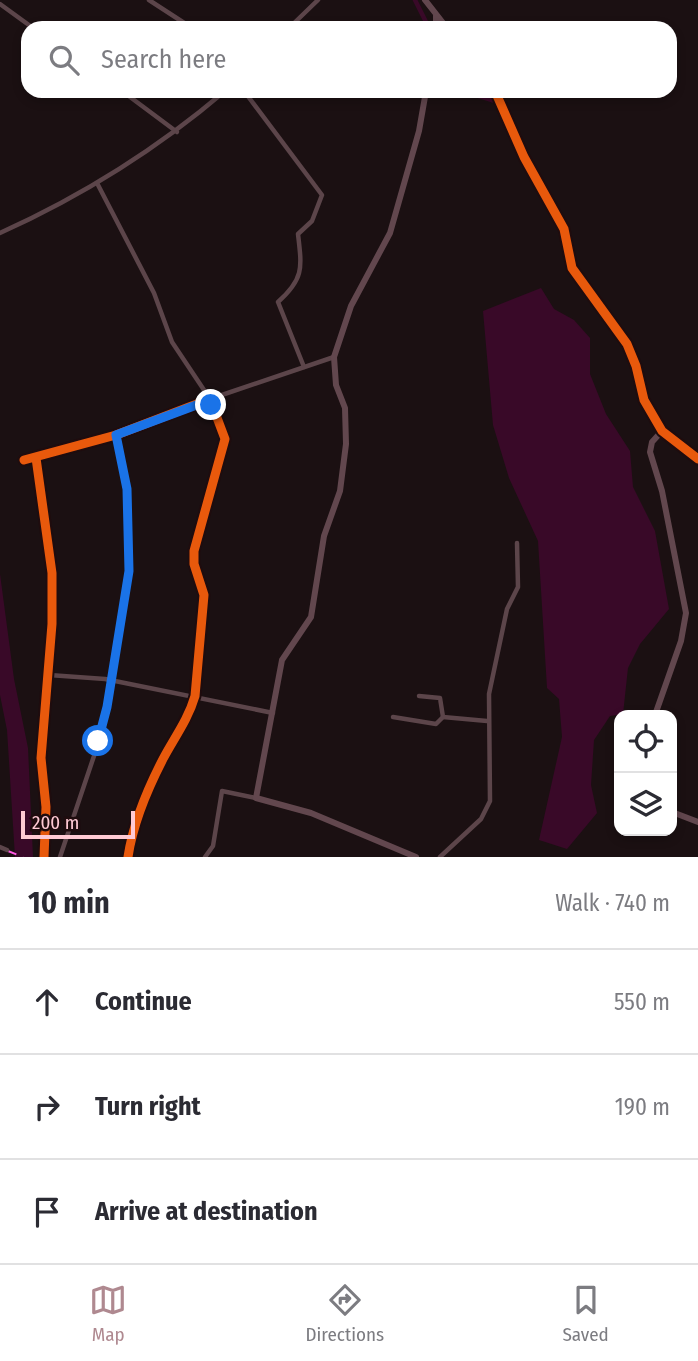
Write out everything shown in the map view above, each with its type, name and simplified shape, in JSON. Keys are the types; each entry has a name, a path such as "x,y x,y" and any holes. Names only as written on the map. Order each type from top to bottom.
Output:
{"main road":[{"path":"425,0 441,21"},
{"path":"436,16 436,21"},
{"path":"416,857 311,813 256,798 282,660 311,617 324,536 340,491 346,444 345,408 336,385 334,357 351,306 390,233 419,131 425,98"},
{"path":"498,98 524,157 564,229 572,268 627,344 644,400 662,431 652,442 650,452 662,491 686,613 681,641 657,710"},
{"path":"677,814 698,822"}],"street":[{"path":"149,0 181,21"},
{"path":"296,21 317,0"},
{"path":"0,4 23,21"},
{"path":"131,98 177,132"},
{"path":"0,233 97,183 177,132 217,98"},
{"path":"249,98 322,195 312,221 298,234 301,264 294,289 278,302 304,367"},
{"path":"97,183 154,293 172,342 210,400 225,437 194,551 194,564 204,595 195,696 190,712 162,760 134,826 128,857"},
{"path":"24,460 116,435 334,357"},
{"path":"662,431 698,459"},
{"path":"60,857 96,750 129,571 127,489 116,435"},
{"path":"36,458 52,573 49,675 41,758 46,807 44,857"},
{"path":"440,857 481,819 490,801 492,775 487,721 489,694 503,630 518,587 517,543"},
{"path":"49,675 111,680 273,713"},
{"path":"419,696 440,698 443,717"},
{"path":"393,717 436,724 443,717"},
{"path":"443,717 487,721"},
{"path":"205,857 213,846 222,791 256,798"},
{"path":"0,847 7,850"}],"shaded area":[{"path":"541,288 554,309 574,320 590,338 590,374 606,414 630,451 633,487 655,531 669,609 640,644 628,668 623,710 614,710 614,715 610,716 594,740 591,785 597,813 567,849 539,840 562,737 559,699 547,688 538,541 509,478 493,425 483,311"},
{"path":"0,574 14,679 28,748 33,857 15,857 7,730 0,695"}],"waterway":[{"path":"415,0 426,21"},
{"path":"485,98 495,101"}],"ferry route":[{"path":"8,851 23,857"}],"cycle path":[{"path":"498,98 524,157 564,229 572,268 627,344 636,366 644,400 662,431 698,459"},
{"path":"24,460 116,435 210,399 225,439 194,551 194,564 204,595 195,696 185,721 146,795 133,832 128,857"},
{"path":"36,458 52,573 52,624 41,758 46,807 44,857"}],"route":[{"path":"98,741 107,707 129,571 127,489 116,435 210,400 211,405"}]}
